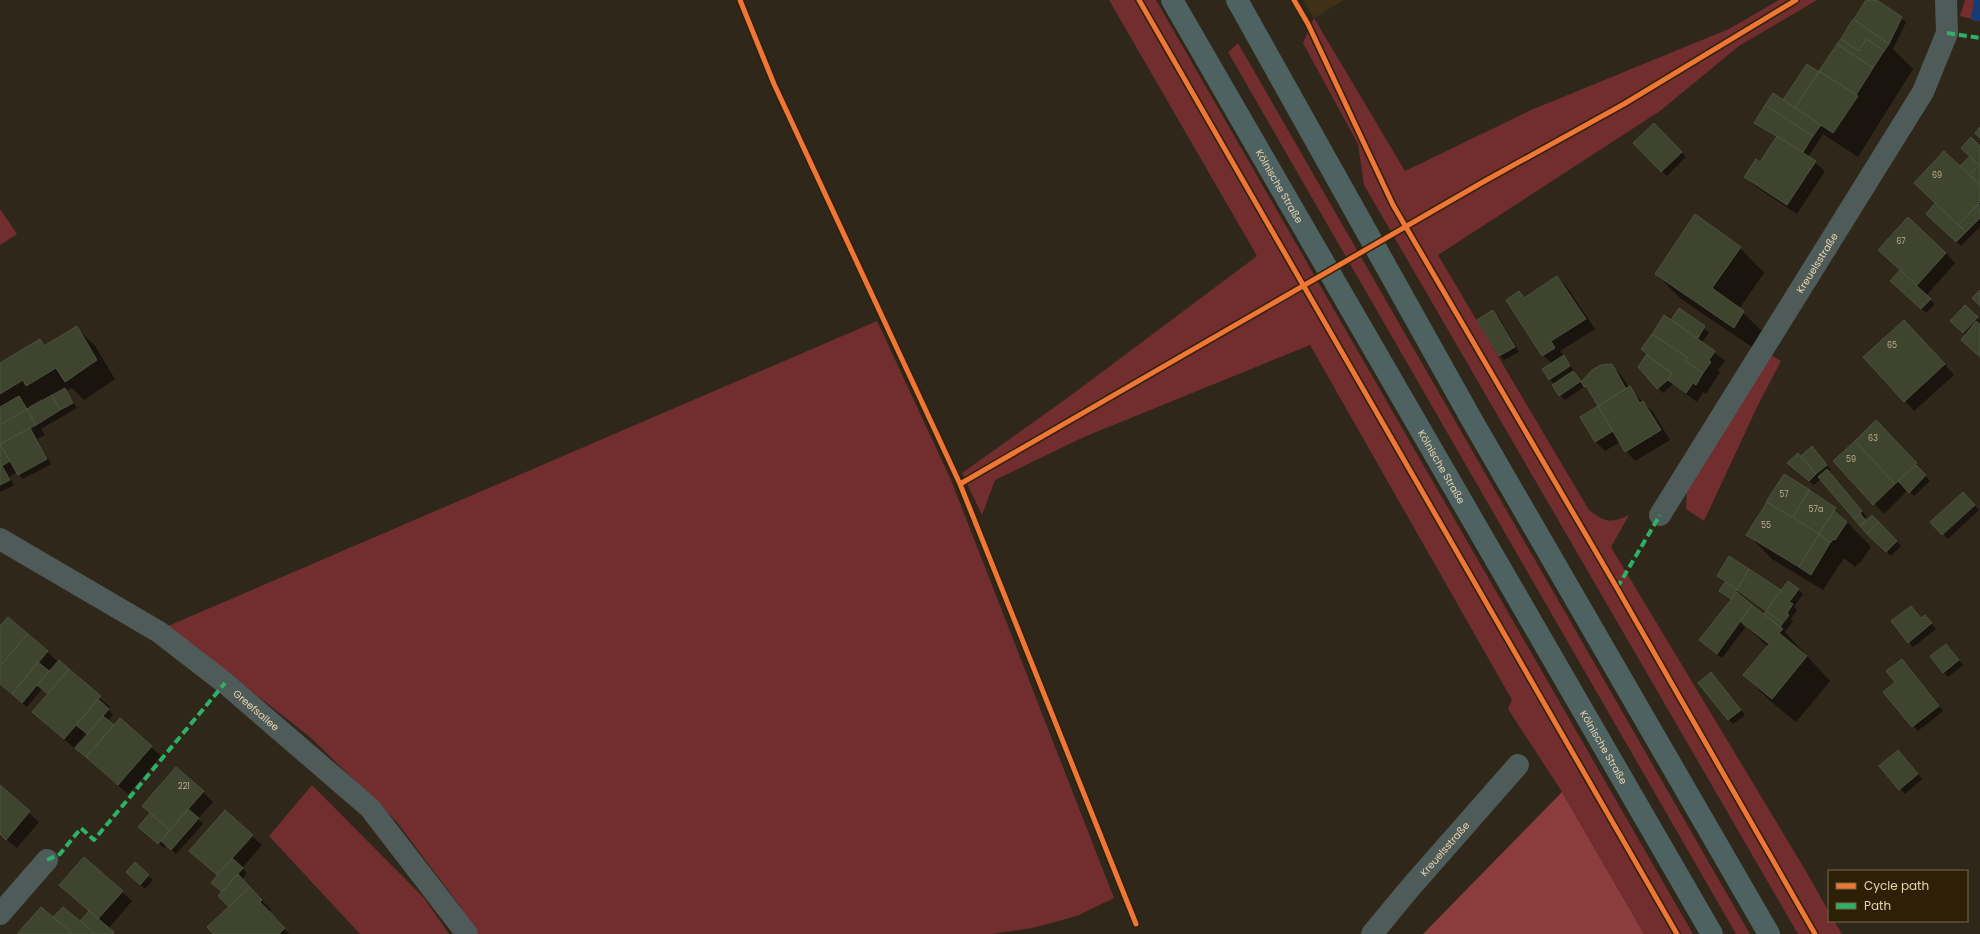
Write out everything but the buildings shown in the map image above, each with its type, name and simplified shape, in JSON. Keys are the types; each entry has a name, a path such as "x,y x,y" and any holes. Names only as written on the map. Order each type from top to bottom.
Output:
{"main road":[{"name":"Kölnische Straße","path":"1172,0 1712,934"},
{"path":"1237,0 1473,422 1768,934"}],"street":[{"name":"Kreuelsstraße","path":"1660,515 1923,92 1947,33 1946,0"},
{"name":"Greefsallee","path":"0,540 159,632 225,683 370,808 467,934"},
{"name":"Kreuelsstraße","path":"1372,934 1410,888 1518,765"},
{"path":"0,914 47,860"}],"shaded area":[{"path":"1109,0 1156,0 1693,934 1644,934 1562,792 1508,709 1512,700 1310,345 1084,437 995,480 982,515 962,473 1066,399 1257,256"},
{"path":"1303,0 1344,0 1314,18"},
{"path":"1779,0 1817,0 1739,46 1660,111 1438,255 1589,510 1599,517 1612,521 1629,515 1611,547 1807,873 1828,910 1828,922 1835,922 1842,934 1798,934 1364,185 1358,144 1303,43 1314,18 1405,171 1531,110 1729,29"},
{"path":"1965,0 1980,0 1980,21 1960,16"},
{"path":"1238,43 1750,934 1736,934 1228,52"},
{"path":"0,209 17,234 0,245"},
{"path":"877,321 951,480 1114,898 1077,916 1032,928 992,934 477,934 460,906 396,821 310,737 168,626"},
{"path":"1771,355 1781,361 1758,405 1704,521 1686,509 1687,488"},
{"path":"312,785 424,898 449,934 360,934 269,836"},
{"path":"1562,792 1644,934 1423,934"}],"waterway":[{"path":"1976,17 1979,0"}],"marked path":[{"path":"1947,33 1980,38"},
{"path":"1617,588 1660,515"},
{"path":"47,860 60,854 81,828 94,840 225,683"}],"cycle path":[{"path":"740,0 774,84 960,484 1136,924"},
{"path":"1139,0 1677,934"},
{"path":"1294,0 1308,24 1393,205 1617,588 1815,934"},
{"path":"960,484 1483,182 1624,104 1796,0"}]}
